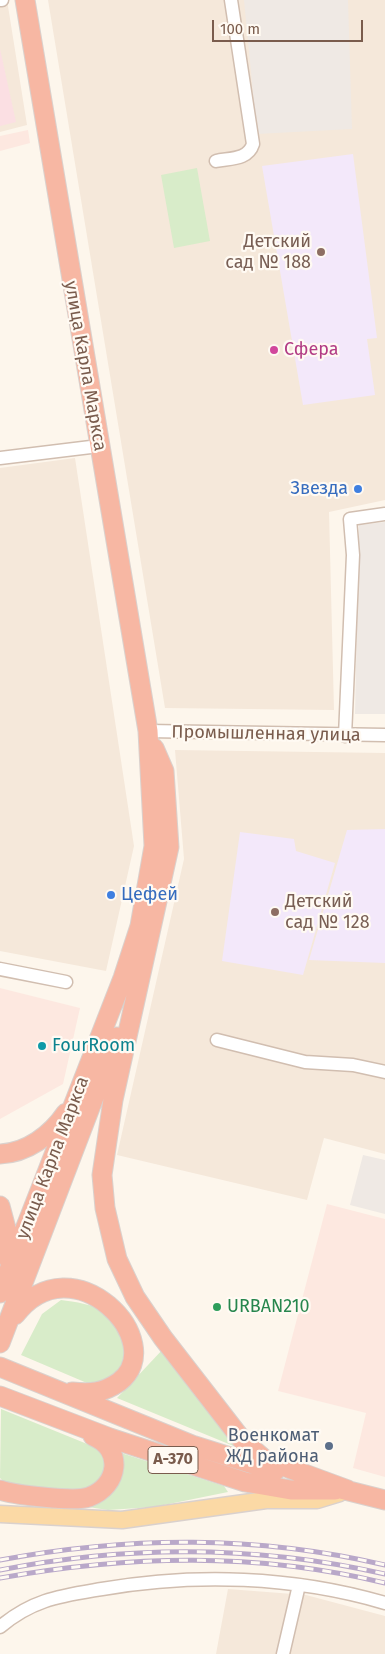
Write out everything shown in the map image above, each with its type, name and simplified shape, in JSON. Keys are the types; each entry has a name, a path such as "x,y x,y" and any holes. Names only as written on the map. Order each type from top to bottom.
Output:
{"highway":[{"name":"улица Карла Маркса","path":"3,1286 123,978 140,926 148,887 154,838 148,731 24,0"},
{"name":"улица Карла Маркса","path":"138,982 151,934 169,847 164,770 148,731"},
{"path":"3,1335 138,982"},
{"path":"138,982 113,1100 102,1175 105,1208 117,1259 135,1297 163,1338 242,1440 264,1459 348,1490"},
{"path":"0,1154 26,1148 44,1136 62,1118 78,1093"},
{"path":"0,1206 10,1240 3,1286"},
{"path":"3,1335 24,1303 41,1291 56,1287 70,1288 101,1300 113,1310 124,1324 132,1340 135,1352 133,1364 124,1378 110,1388 94,1394 56,1391"},
{"name":"А-370","path":"0,1367 192,1445 247,1463 385,1500"},
{"path":"0,1490 73,1499 88,1498 100,1492 108,1484 114,1467 113,1457 104,1440 2,1397"},
{"name":"А-370","path":"2,1397 110,1438 245,1482 291,1490 348,1490"}],"main road":[{"path":"0,1514 122,1520 266,1500 317,1500 348,1490"}],"street":[{"path":"216,161 246,156 251,151 253,144 230,0"},
{"path":"0,458 99,446"},
{"path":"345,736 353,555 350,519 385,514"},
{"name":"Промышленная улица","path":"148,731 385,736"},
{"path":"0,968 66,982"},
{"path":"217,1040 305,1062 353,1064 385,1072"},
{"path":"0,1627 17,1612 40,1602 62,1596 136,1583 201,1578 299,1585 385,1603"},
{"path":"283,1654 299,1585"}],"shaded area":[{"path":"0,0 7,0 27,125 0,132"},
{"path":"48,0 385,0 385,500 329,512 334,710 165,708"},
{"path":"244,0 348,0 352,129 257,134"},
{"path":"0,49 16,122 0,126"},
{"path":"28,130 30,143 0,151 0,136"},
{"name":"Детский сад № 188","path":"353,154 377,338 367,339 375,395 303,405 262,166"},
{"path":"75,458 134,846 106,971 0,951 0,468"},
{"path":"385,522 385,714 355,714 359,525"},
{"path":"175,750 385,753 385,1154 324,1138 307,1200 117,1155 184,859"},
{"path":"385,829 385,963 309,960 347,830"},
{"name":"Детский сад № 128","path":"240,832 294,839 296,851 335,863 303,975 222,961"},
{"path":"0,988 80,1008 63,1084 0,1119"},
{"path":"363,1155 385,1160 385,1214 350,1205"},
{"path":"327,1204 385,1219 385,1477 353,1468 366,1413 278,1391"},
{"path":"228,1589 306,1595 385,1616 385,1654 216,1654"}],"green space":[{"path":"197,168 210,241 174,248 161,175"},
{"path":"61,1300 96,1307 106,1313 111,1319 120,1334 125,1351 123,1367 116,1375 94,1386 21,1355 42,1314"},
{"path":"164,1348 236,1447 117,1398"},
{"path":"1,1409 102,1450 107,1470 100,1482 90,1489 67,1492 39,1489 3,1481 0,1478"},
{"path":"118,1452 224,1486 228,1492 154,1507 108,1510 88,1507 105,1498"}],"railway":[{"path":"0,1560 97,1546 193,1542 289,1548 385,1565"},
{"path":"0,1570 96,1556 192,1552 241,1553 289,1558 337,1564 385,1574"},
{"path":"0,1578 97,1565 193,1560 289,1566 385,1583"}],"place":[{"name":"Детский сад № 188","path":"321,252"},
{"name":"Сфера","path":"274,350"},
{"name":"Звезда","path":"358,489"},
{"name":"Цефей","path":"111,895"},
{"name":"Детский сад № 128","path":"275,912"},
{"name":"FourRoom","path":"42,1046"},
{"name":"URBAN210","path":"217,1307"},
{"name":"Военкомат ЖД района","path":"329,1446"}]}
